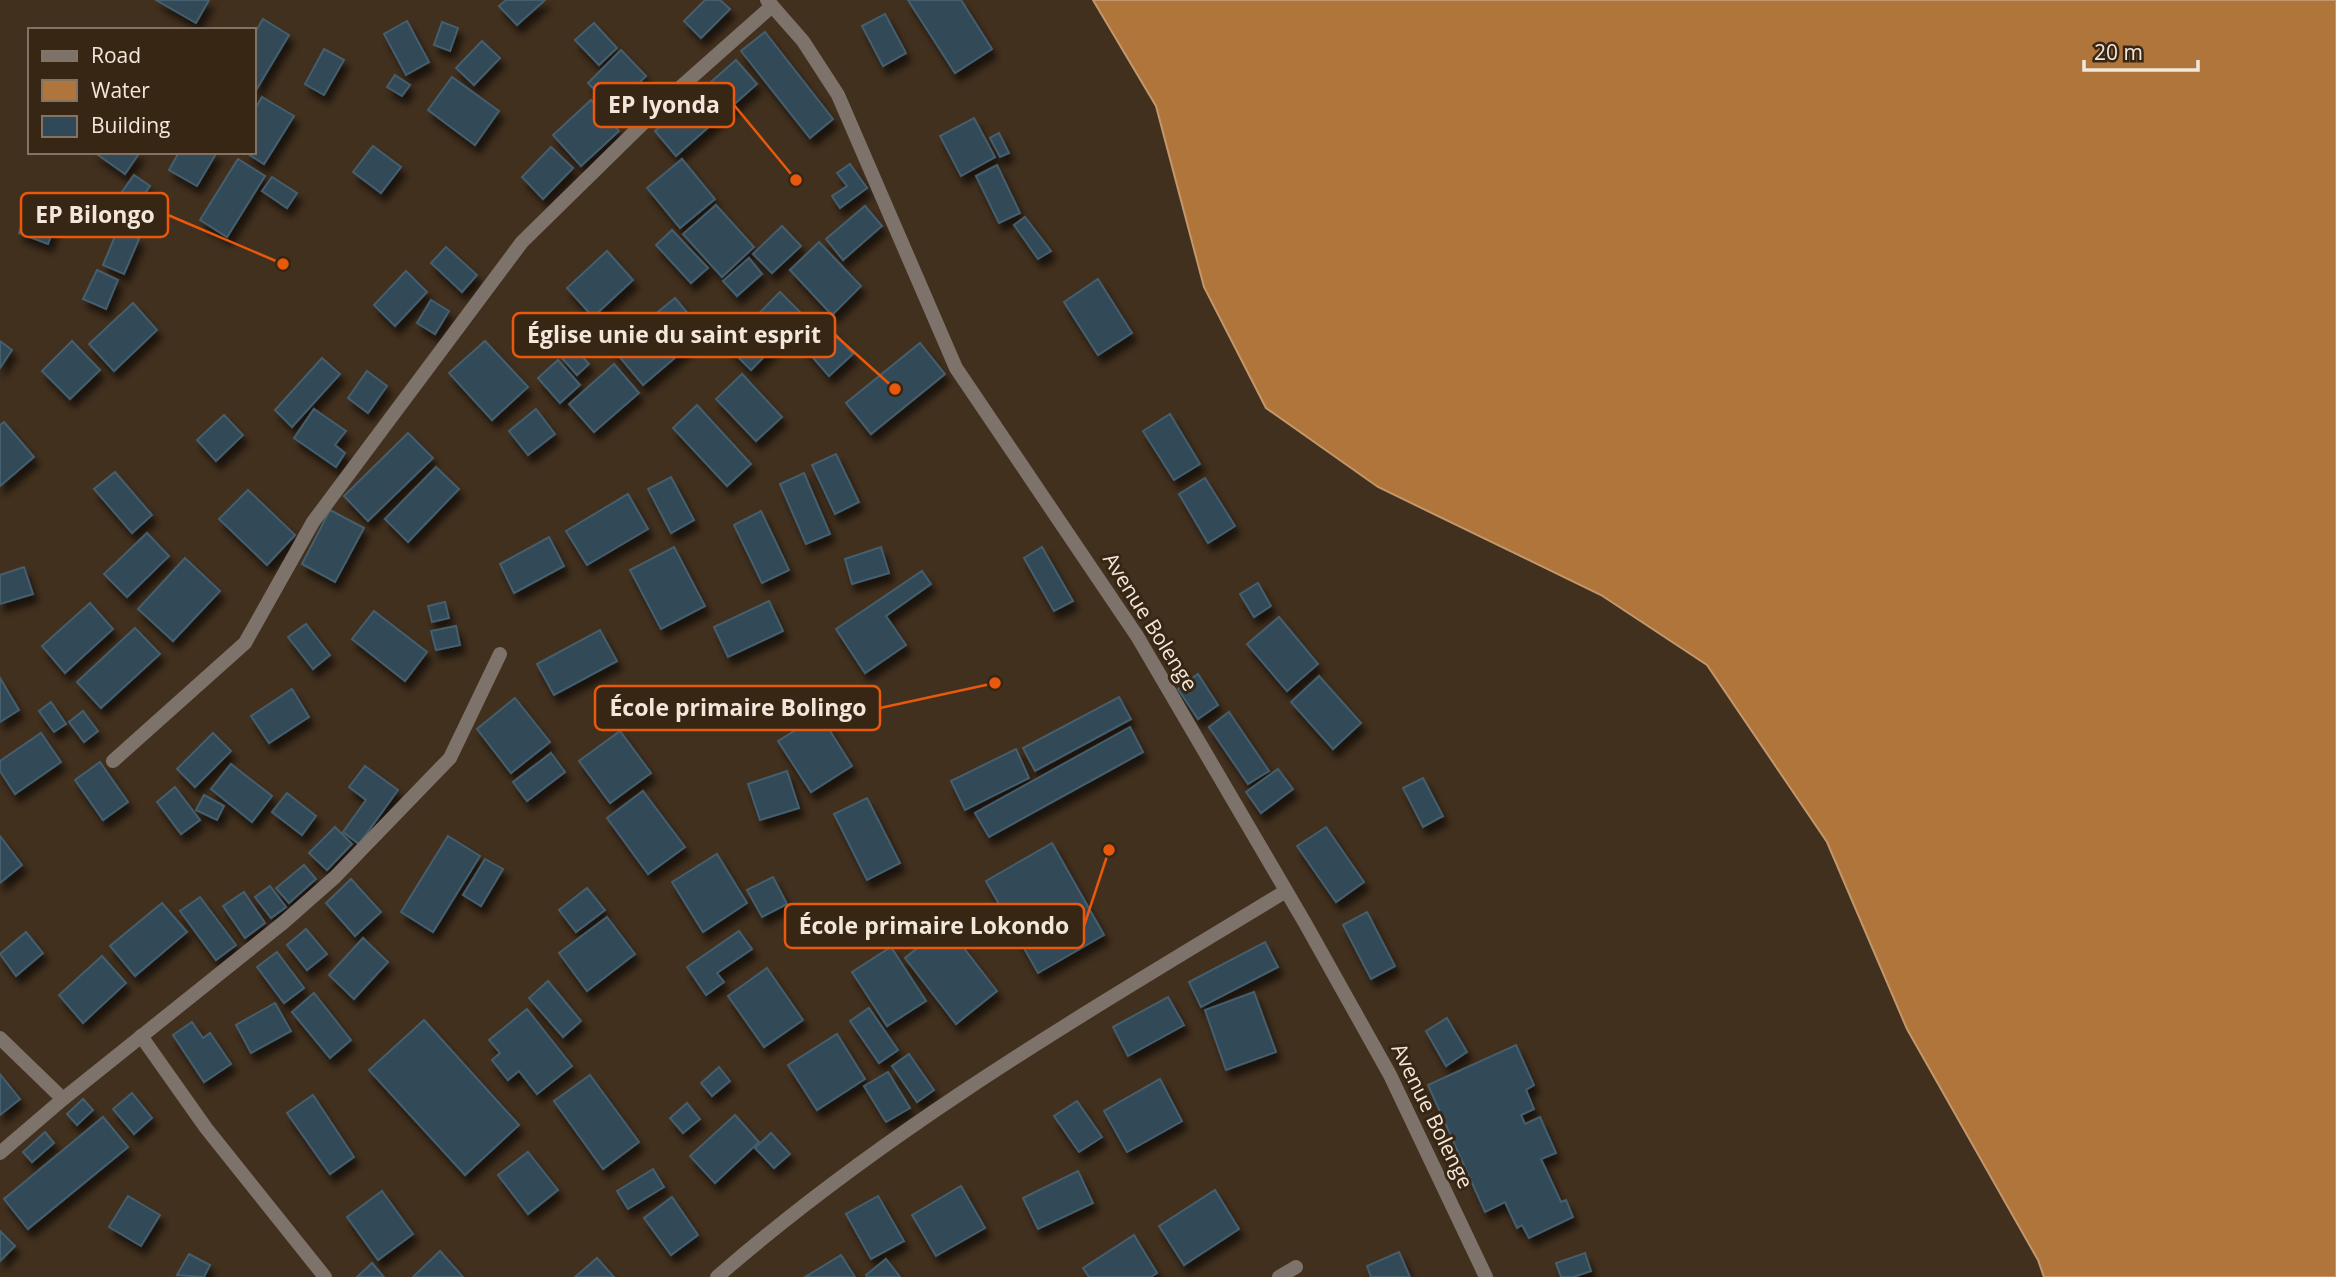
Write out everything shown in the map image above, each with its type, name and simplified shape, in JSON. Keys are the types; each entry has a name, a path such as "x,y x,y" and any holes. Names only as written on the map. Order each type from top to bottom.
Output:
{"street":[{"path":"113,761 245,643 313,522 522,242 770,3"},
{"name":"Avenue Bolenge","path":"770,3 803,41 838,94 956,368 1137,636 1286,891 1390,1075 1486,1277"},
{"path":"0,1153 63,1099 284,922 335,877 450,758 500,654"},
{"path":"717,1277 788,1214 928,1113 1286,891"},
{"path":"141,1036 206,1128 325,1277"},
{"path":"0,1038 63,1099"},
{"path":"1279,1277 1296,1267"}],"water":[{"path":"1093,0 2336,0 2336,1277 2044,1277 2038,1260 1907,1029 1827,842 1707,665 1601,595 1378,487 1266,408 1204,287 1156,106"}],"building":[{"path":"156,0 209,0 196,23"},
{"path":"506,0 545,0 517,25 499,6"},
{"path":"705,0 720,0 730,9 701,38 684,21"},
{"path":"908,0 961,0 992,49 955,73"},
{"path":"885,14 906,53 883,66 862,26"},
{"path":"263,19 289,35 256,90 256,31"},
{"path":"407,21 429,62 406,75 384,34"},
{"path":"442,22 458,28 450,51 434,45"},
{"path":"594,23 617,48 599,65 575,40"},
{"path":"765,32 833,119 810,138 741,51"},
{"path":"482,41 500,58 474,85 456,68"},
{"path":"324,49 344,60 324,95 305,84"},
{"path":"621,50 646,76 613,109 588,83"},
{"path":"736,60 757,84 676,156 655,131"},
{"path":"395,75 410,85 402,96 387,87"},
{"path":"452,77 499,111 475,145 428,110"},
{"path":"262,97 294,116 264,164 248,154 256,154 256,108"},
{"path":"591,100 619,131 581,166 553,135"},
{"path":"974,118 995,157 961,176 940,136"},
{"path":"999,133 1009,153 1000,157 990,138"},
{"path":"373,146 401,167 381,193 353,172"},
{"path":"551,147 573,168 543,199 522,177"},
{"path":"97,154 139,154 125,174"},
{"path":"178,154 216,154 197,186 169,170"},
{"path":"238,159 265,176 227,237 200,220"},
{"path":"682,159 715,199 680,228 647,188"},
{"path":"850,164 867,188 840,208 832,196 847,186 837,173"},
{"path":"997,165 1020,213 999,223 976,176"},
{"path":"134,175 150,186 131,214 114,203"},
{"path":"272,177 297,193 287,208 262,191"},
{"path":"716,205 754,247 722,277 683,234"},
{"path":"865,206 882,226 843,260 826,239"},
{"path":"29,207 57,218 48,244 19,233"},
{"path":"1025,217 1051,251 1038,259 1014,225"},
{"path":"782,226 801,246 772,273 753,254"},
{"path":"118,229 139,239 124,274 103,265"},
{"path":"672,230 708,268 691,283 656,245"},
{"path":"819,242 861,286 832,315 790,270"},
{"path":"446,247 477,275 462,292 431,263"},
{"path":"607,251 633,280 593,317 567,288"},
{"path":"749,258 762,274 737,296 723,281"},
{"path":"97,270 118,280 106,309 83,299"},
{"path":"406,271 427,292 395,326 374,305"},
{"path":"1098,279 1132,333 1098,355 1064,302"},
{"path":"780,292 804,316 751,370 727,346"},
{"path":"675,298 704,333 643,385 613,349"},
{"path":"431,300 449,311 435,334 417,323"},
{"path":"133,303 157,330 114,371 89,344"},
{"path":"818,314 853,354 829,376 794,336"},
{"path":"0,341 12,350 0,368"},
{"path":"72,341 100,370 70,399 42,371"},
{"path":"485,341 528,387 492,420 449,373"},
{"path":"920,343 945,374 871,434 846,403"},
{"path":"574,347 589,364 577,375 561,357"},
{"path":"322,358 340,374 292,427 275,410"},
{"path":"558,360 580,385 560,403 538,378"},
{"path":"614,364 639,393 594,432 569,404"},
{"path":"367,371 387,386 368,413 348,398"},
{"path":"742,374 782,417 756,441 716,399"},
{"path":"697,405 751,464 727,486 673,428"},
{"path":"314,409 346,431 335,445 345,453 336,467 294,438"},
{"path":"536,409 555,434 528,455 509,431"},
{"path":"1170,414 1200,464 1174,480 1143,431"},
{"path":"224,415 243,435 216,461 197,440"},
{"path":"4,422 34,457 0,486 0,425"},
{"path":"408,433 433,458 368,521 344,496"},
{"path":"836,454 859,502 835,514 812,465"},
{"path":"436,467 459,489 408,542 385,519"},
{"path":"115,472 152,515 132,533 94,489"},
{"path":"804,473 830,534 806,544 780,484"},
{"path":"671,477 694,520 671,533 648,489"},
{"path":"1205,478 1235,526 1208,543 1179,494"},
{"path":"248,490 295,535 267,565 219,519"},
{"path":"628,494 648,529 587,565 566,531"},
{"path":"330,510 364,528 335,582 302,564"},
{"path":"761,511 789,570 762,583 734,525"},
{"path":"147,533 169,556 127,597 104,574"},
{"path":"549,537 564,566 514,593 500,564"},
{"path":"674,547 705,606 661,629 630,570"},
{"path":"881,547 889,573 852,584 845,559"},
{"path":"1042,547 1073,601 1054,611 1024,558"},
{"path":"185,558 220,591 173,641 138,609"},
{"path":"24,567 33,594 0,604 0,575"},
{"path":"922,571 931,584 886,616 906,645 865,673 836,629"},
{"path":"1258,583 1271,606 1254,617 1240,594"},
{"path":"769,601 783,631 728,657 714,627"},
{"path":"445,602 449,618 432,622 428,606"},
{"path":"90,603 113,629 65,673 42,646"},
{"path":"374,611 427,652 405,681 352,639"},
{"path":"1279,617 1318,664 1287,691 1247,644"},
{"path":"306,624 330,655 313,669 288,637"},
{"path":"456,626 460,645 436,650 431,631"},
{"path":"135,628 160,654 101,708 77,682"},
{"path":"600,630 617,661 554,695 537,664"},
{"path":"1198,674 1218,705 1198,719 1178,689"},
{"path":"1319,676 1361,723 1333,749 1291,702"},
{"path":"0,678 19,710 0,722"},
{"path":"292,689 309,717 269,743 251,716"},
{"path":"1119,697 1131,719 1035,771 1023,748"},
{"path":"515,698 550,742 511,773 477,729"},
{"path":"51,702 66,724 54,732 39,711"},
{"path":"83,711 98,731 84,742 69,722"},
{"path":"1229,712 1269,771 1248,784 1209,727"},
{"path":"820,715 852,766 811,792 778,741"},
{"path":"1130,727 1143,752 989,837 975,813"},
{"path":"620,731 651,773 610,803 579,761"},
{"path":"41,733 61,762 15,794 0,771 0,761"},
{"path":"213,733 231,751 195,787 177,769"},
{"path":"1016,749 1029,778 965,810 951,781"},
{"path":"551,753 565,772 527,801 513,782"},
{"path":"100,762 128,802 103,820 75,780"},
{"path":"231,764 272,796 252,822 211,789"},
{"path":"365,766 398,790 359,844 343,832 366,800 349,787"},
{"path":"1278,769 1293,789 1261,813 1246,792"},
{"path":"787,771 799,808 760,820 748,784"},
{"path":"1423,778 1443,816 1423,827 1403,788"},
{"path":"175,787 200,820 181,834 157,802"},
{"path":"643,791 685,847 648,874 607,818"},
{"path":"287,793 316,816 302,835 272,812"},
{"path":"204,795 224,806 217,820 196,810"},
{"path":"867,798 900,863 867,880 834,814"},
{"path":"335,827 352,844 327,870 309,853"},
{"path":"1326,827 1364,882 1336,902 1297,846"},
{"path":"0,836 22,865 0,883"},
{"path":"448,836 480,856 433,932 401,912"},
{"path":"1052,843 1104,935 1038,973 986,881"},
{"path":"717,854 747,903 703,932 672,882"},
{"path":"485,859 503,869 481,906 463,895"},
{"path":"304,865 316,879 289,903 276,888"},
{"path":"773,877 787,904 762,917 747,890"},
{"path":"351,879 381,912 355,936 326,903"},
{"path":"270,886 286,907 271,918 255,897"},
{"path":"587,888 605,910 576,932 559,910"},
{"path":"244,892 265,923 245,938 223,906"},
{"path":"200,897 236,945 216,960 180,911"},
{"path":"162,903 187,932 135,976 110,946"},
{"path":"1367,912 1395,966 1371,979 1343,925"},
{"path":"607,917 635,954 587,991 559,953"},
{"path":"946,925 997,991 956,1024 905,958"},
{"path":"306,929 327,954 307,970 287,945"},
{"path":"739,931 752,949 717,973 724,982 706,995 687,967"},
{"path":"26,932 43,953 16,976 0,954"},
{"path":"363,938 388,962 354,999 329,975"},
{"path":"1265,942 1278,967 1201,1007 1189,982"},
{"path":"891,947 926,1001 887,1026 852,972"},
{"path":"277,952 304,988 284,1003 257,967"},
{"path":"102,956 126,983 83,1023 59,995"},
{"path":"767,968 803,1020 764,1047 728,996"},
{"path":"548,981 581,1021 563,1037 529,998"},
{"path":"1254,992 1276,1052 1226,1070 1205,1010"},
{"path":"314,993 351,1040 330,1058 292,1012"},
{"path":"1168,997 1184,1025 1128,1056 1113,1027"},
{"path":"275,1003 291,1031 251,1053 236,1025"},
{"path":"869,1008 898,1050 879,1063 850,1021"},
{"path":"527,1009 572,1066 537,1094 519,1071 508,1080 492,1060 500,1053 489,1040"},
{"path":"1447,1018 1467,1052 1446,1066 1426,1031"},
{"path":"424,1020 519,1125 465,1175 369,1070"},
{"path":"192,1022 203,1038 210,1033 231,1064 204,1082 173,1035"},
{"path":"837,1034 865,1079 817,1110 788,1065"},
{"path":"1516,1045 1534,1085 1526,1090 1534,1109 1521,1115 1525,1124 1540,1117 1556,1153 1541,1159 1561,1202 1566,1200 1573,1217 1529,1238 1522,1225 1517,1228 1505,1202 1485,1212 1428,1085"},
{"path":"909,1054 934,1090 917,1102 892,1066"},
{"path":"719,1067 730,1081 712,1096 701,1083"},
{"path":"888,1072 910,1108 886,1122 864,1086"},
{"path":"0,1074 20,1099 0,1115"},
{"path":"590,1075 639,1142 603,1169 554,1101"},
{"path":"1160,1079 1182,1121 1127,1152 1104,1111"},
{"path":"132,1093 152,1118 134,1134 113,1109"},
{"path":"313,1095 354,1157 330,1174 287,1113"},
{"path":"83,1099 93,1110 77,1125 67,1114"},
{"path":"1077,1101 1102,1137 1079,1152 1054,1116"},
{"path":"687,1103 700,1119 683,1133 670,1118"},
{"path":"735,1115 759,1142 715,1183 690,1156"},
{"path":"103,1117 128,1147 28,1229 4,1199"},
{"path":"45,1132 54,1143 32,1162 23,1152"},
{"path":"771,1133 790,1154 774,1168 755,1148"},
{"path":"528,1152 558,1190 528,1214 498,1175"},
{"path":"653,1169 664,1187 628,1209 617,1191"},
{"path":"1078,1171 1093,1203 1038,1229 1023,1198"},
{"path":"961,1186 985,1228 936,1256 912,1215"},
{"path":"1215,1190 1239,1229 1184,1265 1159,1226"},
{"path":"382,1191 413,1234 378,1260 347,1217"},
{"path":"128,1196 160,1215 141,1246 109,1227"},
{"path":"878,1196 904,1241 871,1259 846,1214"},
{"path":"672,1197 698,1235 671,1255 644,1218"},
{"path":"0,1231 15,1246 0,1261"},
{"path":"1134,1235 1157,1273 1151,1277 1089,1277 1083,1268"},
{"path":"440,1251 463,1277 413,1277"},
{"path":"1399,1252 1410,1277 1371,1277 1367,1266"},
{"path":"1585,1253 1591,1271 1573,1277 1561,1277 1556,1263"},
{"path":"189,1254 210,1265 204,1277 177,1275"},
{"path":"841,1255 855,1277 805,1277"},
{"path":"597,1258 614,1277 575,1277"},
{"path":"886,1259 900,1277 867,1277 866,1275"},
{"path":"372,1263 384,1277 357,1277"}],"place":[{"name":"EP Iyonda","path":"796,180"},
{"name":"EP Bilongo","path":"283,264"},
{"name":"Église unie du saint esprit","path":"895,389"},
{"name":"École primaire Bolingo","path":"995,683"},
{"name":"École primaire Lokondo","path":"1109,850"}]}
